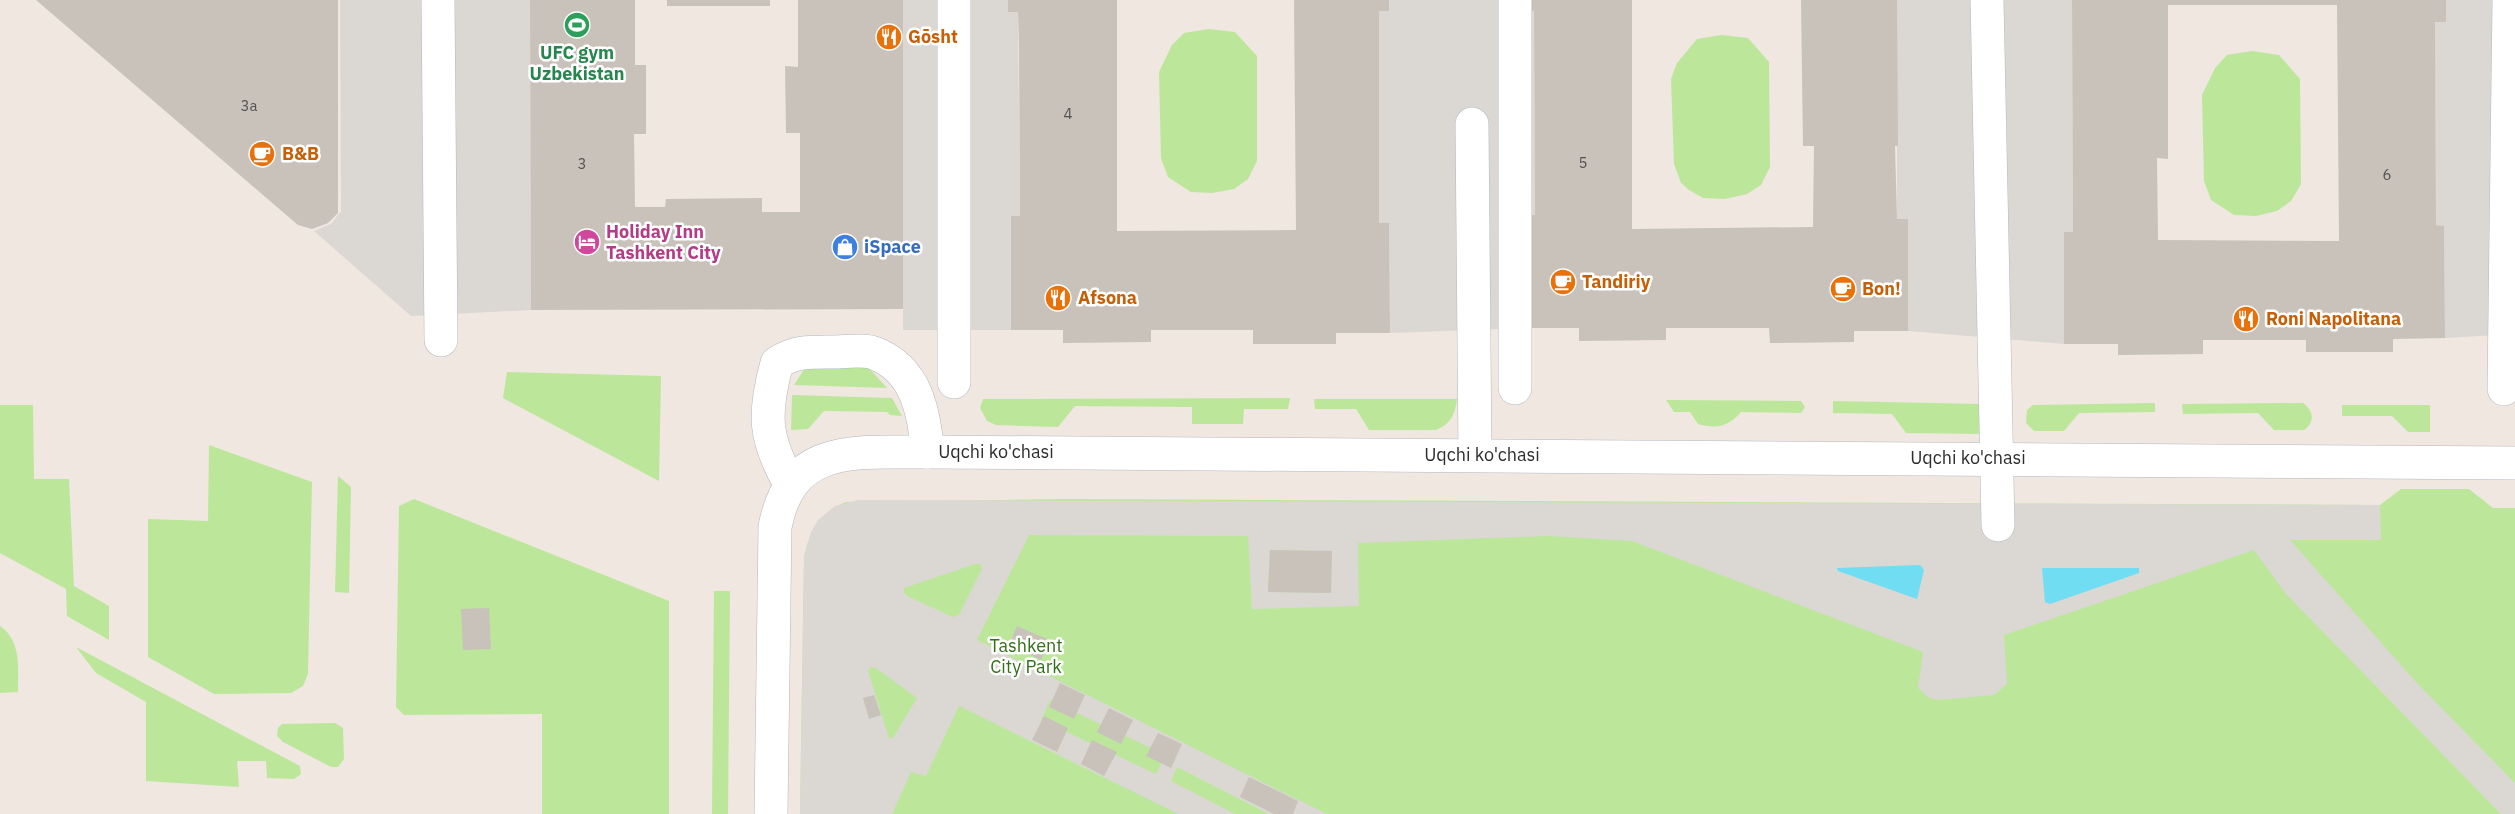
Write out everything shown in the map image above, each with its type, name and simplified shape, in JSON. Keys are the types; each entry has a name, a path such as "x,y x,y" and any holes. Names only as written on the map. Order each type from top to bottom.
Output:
{"street":[{"path":"438,0 441,340"},
{"path":"954,0 954,382"},
{"path":"1515,0 1515,388"},
{"path":"1987,0 1998,525"},
{"path":"2504,389 2509,0"},
{"path":"1472,124 1475,455"},
{"path":"771,814 774,536 780,505 790,484 773,454 767,425 770,389 777,363 790,354 805,351 873,352 893,364 915,389 924,418 928,452"},
{"name":"Uqchi ko'chasi","path":"790,484 819,463 839,455 928,452 2515,462"}],"green space":[{"path":"1209,29 1235,32 1257,56 1257,161 1248,179 1234,189 1212,193 1191,192 1168,177 1161,158 1159,72 1172,45 1184,33"},
{"path":"1721,35 1748,38 1769,62 1770,167 1761,185 1747,194 1725,199 1703,198 1681,183 1674,164 1671,79 1677,63 1697,39"},
{"path":"2252,51 2279,55 2300,79 2301,184 2291,201 2277,211 2256,216 2234,215 2211,200 2204,181 2202,95 2215,68 2227,55"},
{"path":"807,365 868,367 887,388 794,385"},
{"path":"507,372 661,376 659,481 503,398"},
{"path":"792,395 892,398 902,416 890,415 887,412 824,411 808,429 791,430"},
{"path":"1290,398 1288,409 1244,409 1243,424 1192,424 1192,407 1075,406 1058,427 996,425 987,421 980,408 983,399"},
{"path":"1314,399 1457,399 1451,418 1436,430 1369,430 1356,409 1315,409"},
{"path":"1666,400 1801,401 1805,407 1801,413 1741,412 1727,424 1710,426 1698,424 1690,412 1674,412"},
{"path":"1833,401 1981,404 1980,434 1906,433 1892,414 1833,413"},
{"path":"2155,403 2155,412 2079,413 2064,431 2034,431 2026,423 2027,410 2033,405"},
{"path":"2303,403 2312,416 2310,424 2304,430 2274,430 2258,413 2183,414 2182,404"},
{"path":"0,405 33,405 34,479 69,479 74,586 109,606 109,640 67,616 66,589 0,553"},
{"path":"2342,405 2430,405 2430,432 2408,432 2392,416 2342,416"},
{"path":"209,445 312,482 308,674 303,686 291,693 214,694 148,657 148,519 208,521"},
{"path":"338,476 351,487 349,593 335,592"},
{"name":"Tashkent City Park","path":"2401,489 2469,489 2493,508 2515,508 2515,814 800,814 804,558 809,539 817,524 829,511 846,502 1064,499 2380,505"},
{"path":"414,499 669,601 669,814 542,814 542,714 404,715 396,707 399,506"},
{"path":"714,591 730,591 728,814 712,814"},
{"path":"0,626 12,639 15,647 18,692 0,693"},
{"path":"76,647 300,766 301,774 294,779 267,778 266,761 237,761 239,787 146,781 146,702 96,673"},
{"path":"335,723 343,728 344,759 338,767 331,767 283,742 277,736 278,728 282,724"}],"shaded area":[{"path":"340,0 530,0 531,310 411,316 314,231 331,224 341,211"},
{"path":"903,0 1008,0 1008,12 1018,12 1020,216 1011,217 1011,330 903,330"},
{"path":"1389,0 1523,0 1534,11 1535,215 1527,215 1527,328 1390,333 1389,223 1379,223 1379,11 1389,11"},
{"path":"1897,0 2072,0 2073,232 2064,233 2064,344 1908,331 1908,220 1897,219"},
{"path":"2446,0 2515,0 2515,334 2445,338 2444,226 2436,225 2435,22 2446,22"},
{"path":"858,500 2380,505 2381,540 2290,540 2416,682 2515,783 2515,814 2501,814 2286,594 2254,550 2004,635 2007,684 1994,695 1939,700 1929,698 1918,688 1923,652 1632,541 1548,536 1358,543 1359,606 1252,609 1248,536 1029,535 977,640 1327,814 1269,814 1177,767 1171,781 1235,814 1178,814 959,706 926,776 911,772 892,814 800,814 804,557 811,532 818,520 835,506","holes":["1270,550 1332,551 1331,593 1268,592","975,564 981,564 982,569 959,615 953,617 907,596 904,588","871,667 876,668 917,698 893,738 889,738 868,671","1050,700 1165,755 1156,774 1041,720"]}],"water":[{"path":"1920,565 1924,570 1917,599 1838,571 1837,568"},
{"path":"2042,568 2139,568 2139,573 2050,604 2045,602"}],"building":[{"path":"36,0 338,0 338,213 328,223 312,229 298,225"},
{"path":"530,0 635,0 635,65 646,65 646,134 634,134 635,207 665,207 666,199 762,198 762,212 800,212 800,133 786,133 785,66 798,67 798,0 903,0 903,309 531,310"},
{"path":"667,0 770,0 770,6 667,6"},
{"path":"1008,0 1117,0 1117,231 1296,230 1294,0 1389,0 1389,11 1379,11 1379,223 1389,223 1390,333 1336,333 1336,344 1253,344 1253,330 1151,330 1151,342 1063,343 1063,330 1011,330 1011,216 1020,216 1019,44 1018,12 1008,12"},
{"path":"1523,0 1632,0 1632,229 1813,227 1814,146 1803,146 1801,0 1897,0 1898,146 1895,146 1897,219 1908,219 1908,331 1854,331 1854,342 1770,343 1769,328 1666,328 1666,340 1579,341 1579,328 1527,328 1527,215 1535,215 1534,11 1523,11"},
{"path":"2072,0 2446,0 2446,22 2435,22 2436,225 2444,226 2445,338 2393,339 2393,352 2306,352 2306,340 2203,340 2203,354 2118,355 2118,344 2064,344 2064,232 2073,232","holes":["2168,5 2337,5 2339,241 2158,240 2157,158 2168,159"]},
{"path":"1270,550 1332,551 1331,593 1268,592"},
{"path":"489,608 491,649 463,650 461,609"},
{"path":"1017,626 1049,640 1041,660 1009,645"},
{"path":"1060,683 1085,695 1074,719 1049,707"},
{"path":"874,695 881,715 869,719 863,698"},
{"path":"1109,708 1133,720 1121,744 1097,732"},
{"path":"1044,716 1068,728 1057,752 1032,740"},
{"path":"1158,733 1182,744 1171,768 1146,756"},
{"path":"1092,740 1117,752 1104,776 1081,764"},
{"path":"1249,777 1298,801 1293,814 1274,814 1240,797"}],"place":[{"name":"UFC gym Uzbekistan","path":"577,25"},
{"name":"Gōsht","path":"889,37"},
{"name":"B&B","path":"262,154"},
{"name":"Holiday Inn Tashkent City","path":"587,242"},
{"name":"iSpace","path":"845,247"},
{"name":"Tandiriy","path":"1563,282"},
{"name":"Bon!","path":"1843,289"},
{"name":"Afsona","path":"1058,298"},
{"name":"Roni Napolitana","path":"2246,319"}]}
